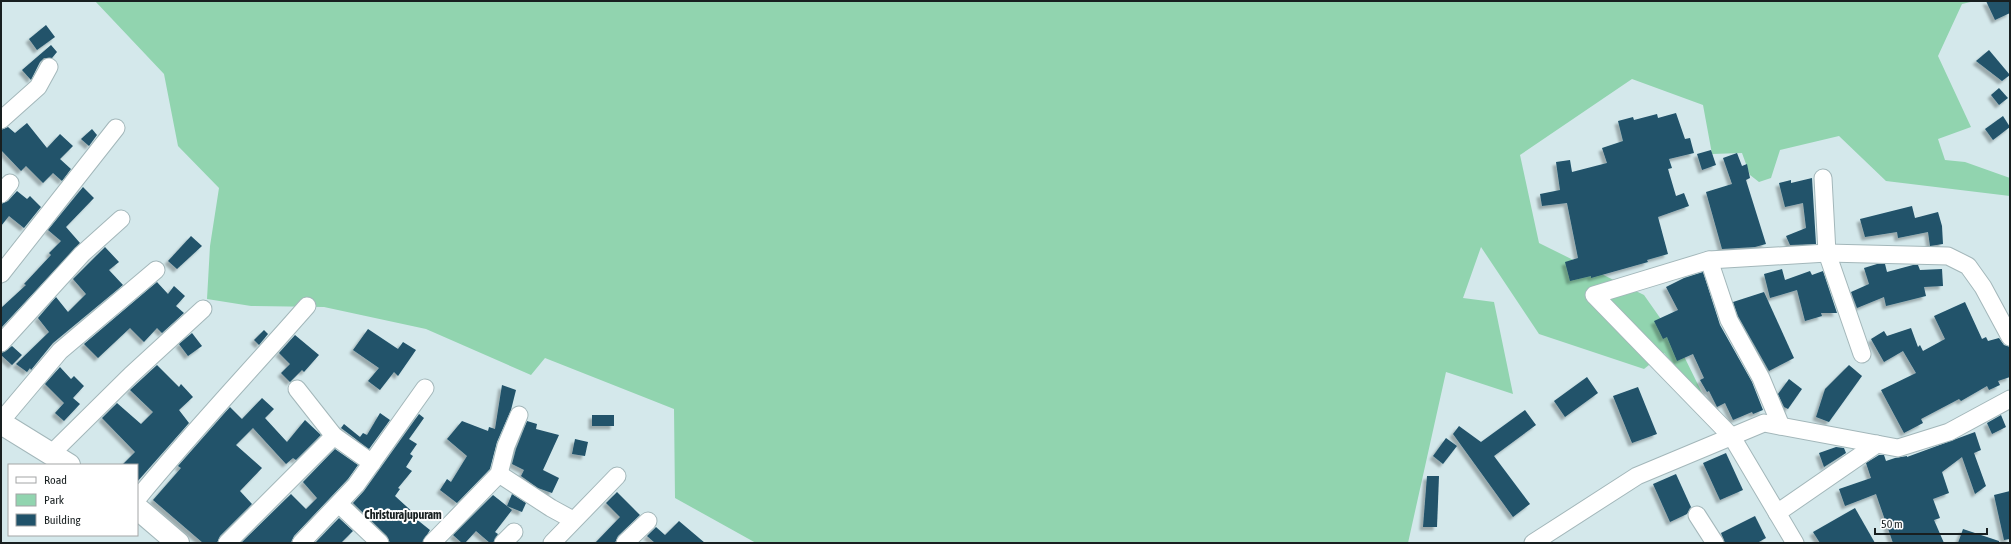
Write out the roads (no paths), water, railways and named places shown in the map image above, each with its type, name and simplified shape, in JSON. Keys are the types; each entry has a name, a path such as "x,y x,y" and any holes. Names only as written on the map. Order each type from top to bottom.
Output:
{"street":[{"path":"1,120 38,87 49,67"},
{"path":"1,274 116,128"},
{"path":"1823,178 1827,253 1862,354"},
{"path":"1,343 82,254 121,219"},
{"path":"1795,543 1732,437 1594,295 1709,260 1827,253 1948,256 1968,266 1984,286 2010,337"},
{"path":"1709,260 1729,320 1761,378 1781,426"},
{"path":"156,270 60,351 1,422 60,460 131,375 203,309"},
{"path":"138,498 173,455 241,382 307,306"},
{"path":"301,543 339,504 372,463 425,388"},
{"path":"297,389 334,436 372,463"},
{"path":"1533,543 1637,476 1764,423 1898,448 1922,442 1949,432 2010,399"},
{"path":"432,543 499,474 506,446 519,415"},
{"path":"227,543 334,436"},
{"path":"1777,513 1878,444"},
{"path":"499,474 551,508 573,520"},
{"path":"552,543 617,476"},
{"path":"339,504 380,543"},
{"path":"138,509 178,543"},
{"path":"1697,515 1715,543"},
{"path":"626,543 648,521"}],"district":[{"name":"Christurajupuram","path":"403,515"}]}
